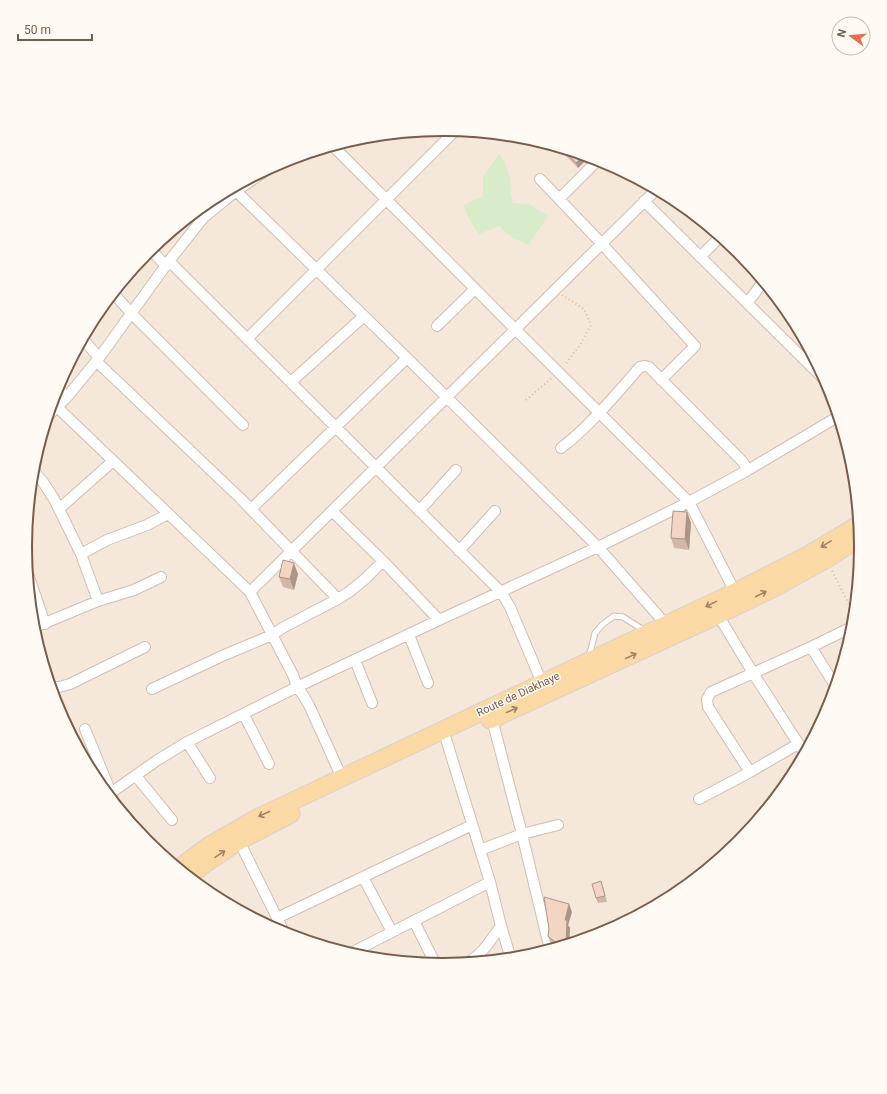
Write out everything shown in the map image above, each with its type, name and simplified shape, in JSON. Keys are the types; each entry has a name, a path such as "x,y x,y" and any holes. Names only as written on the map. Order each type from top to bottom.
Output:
{"main road":[{"name":"Route de Diakhaye","path":"193,873 239,841 278,820 446,739 492,719 671,630 736,592 808,555 854,527"},
{"name":"Route de Diakhaye","path":"183,865 210,845 257,818 648,634 671,630 718,615 776,587 825,560 855,541"}],"street":[{"path":"247,338 450,136"},
{"path":"336,150 689,502 736,592"},
{"path":"559,199 593,164"},
{"path":"540,179 602,244 695,346 661,380"},
{"path":"237,192 598,547 671,630"},
{"path":"250,592 653,193"},
{"path":"644,202 815,371"},
{"path":"198,218 168,263 97,359 67,397 57,407 250,592 293,675 297,688 309,705 342,778"},
{"path":"700,257 717,240"},
{"path":"156,253 168,263 247,338 501,592 510,607 542,683"},
{"path":"747,303 756,294 761,285"},
{"path":"437,326 475,289"},
{"path":"116,297 243,425"},
{"path":"291,382 364,316"},
{"path":"86,343 97,359 251,509 338,599"},
{"path":"251,509 407,358"},
{"path":"561,448 599,412 640,367 645,366 649,368 742,461 748,470"},
{"path":"62,392 67,397"},
{"path":"113,792 156,761 187,742 355,660 598,547 689,502 748,470 834,419"},
{"path":"59,509 113,461"},
{"path":"419,511 456,470"},
{"path":"39,477 54,499 81,554 98,601"},
{"path":"332,511 383,561 439,620"},
{"path":"459,551 495,511"},
{"path":"81,554 107,540 146,525 168,514"},
{"path":"152,688 222,656 272,636 284,627 349,592 383,561"},
{"path":"40,626 98,601 134,590 161,577"},
{"path":"35,596 45,624"},
{"path":"718,615 752,673 802,750"},
{"path":"750,772 708,707 707,699 711,692 846,630"},
{"path":"409,635 428,683"},
{"path":"57,687 70,684 145,647"},
{"path":"811,647 832,682"},
{"path":"355,660 372,703"},
{"path":"244,715 269,764"},
{"path":"492,719 549,944"},
{"path":"85,729 105,782"},
{"path":"446,739 490,882 509,953"},
{"path":"187,742 210,778"},
{"path":"699,799 798,744"},
{"path":"136,776 172,820"},
{"path":"277,918 472,825"},
{"path":"480,850 522,834 558,825"},
{"path":"239,841 280,924"},
{"path":"363,877 392,932"},
{"path":"358,950 490,882"},
{"path":"414,921 432,958"},
{"path":"477,957 501,926"}],"lane":[{"path":"588,662 595,633 602,624 614,616 623,617 648,634"}],"path":[{"path":"526,400 559,372 580,345 592,325 584,309 562,295 556,289"},
{"path":"825,560 850,607"}],"shaded area":[{"path":"417,136 470,136 497,139 524,143 576,157 626,178 649,191 672,205 715,238 753,276 770,296 786,318 813,365 824,390 841,440 847,467 854,520 854,574 851,601 841,654 833,679 813,729 800,753 786,776 753,818 715,856 694,873 672,889 626,916 576,937 524,951 470,958 417,958 390,955 363,951 311,937 261,916 238,903 215,889 172,856 134,818 117,798 101,776 74,729 63,704 46,654 40,627 33,574 33,520 36,493 46,440 54,415 74,365 87,341 101,318 134,276 172,238 193,221 215,205 261,178 311,157 363,143"}],"green space":[{"path":"499,154 505,162 510,178 513,203 528,204 548,216 528,245 513,238 499,226 479,234 469,219 463,205 483,196 483,177"}],"building":[{"path":"568,155 580,159 576,163"},
{"path":"673,511 687,512 685,539 671,538"},
{"path":"283,560 294,563 290,579 279,577"},
{"path":"601,881 605,896 596,898 592,884"},
{"path":"544,897 569,904 565,920 567,920 566,940 556,942 548,936 549,929"}]}
